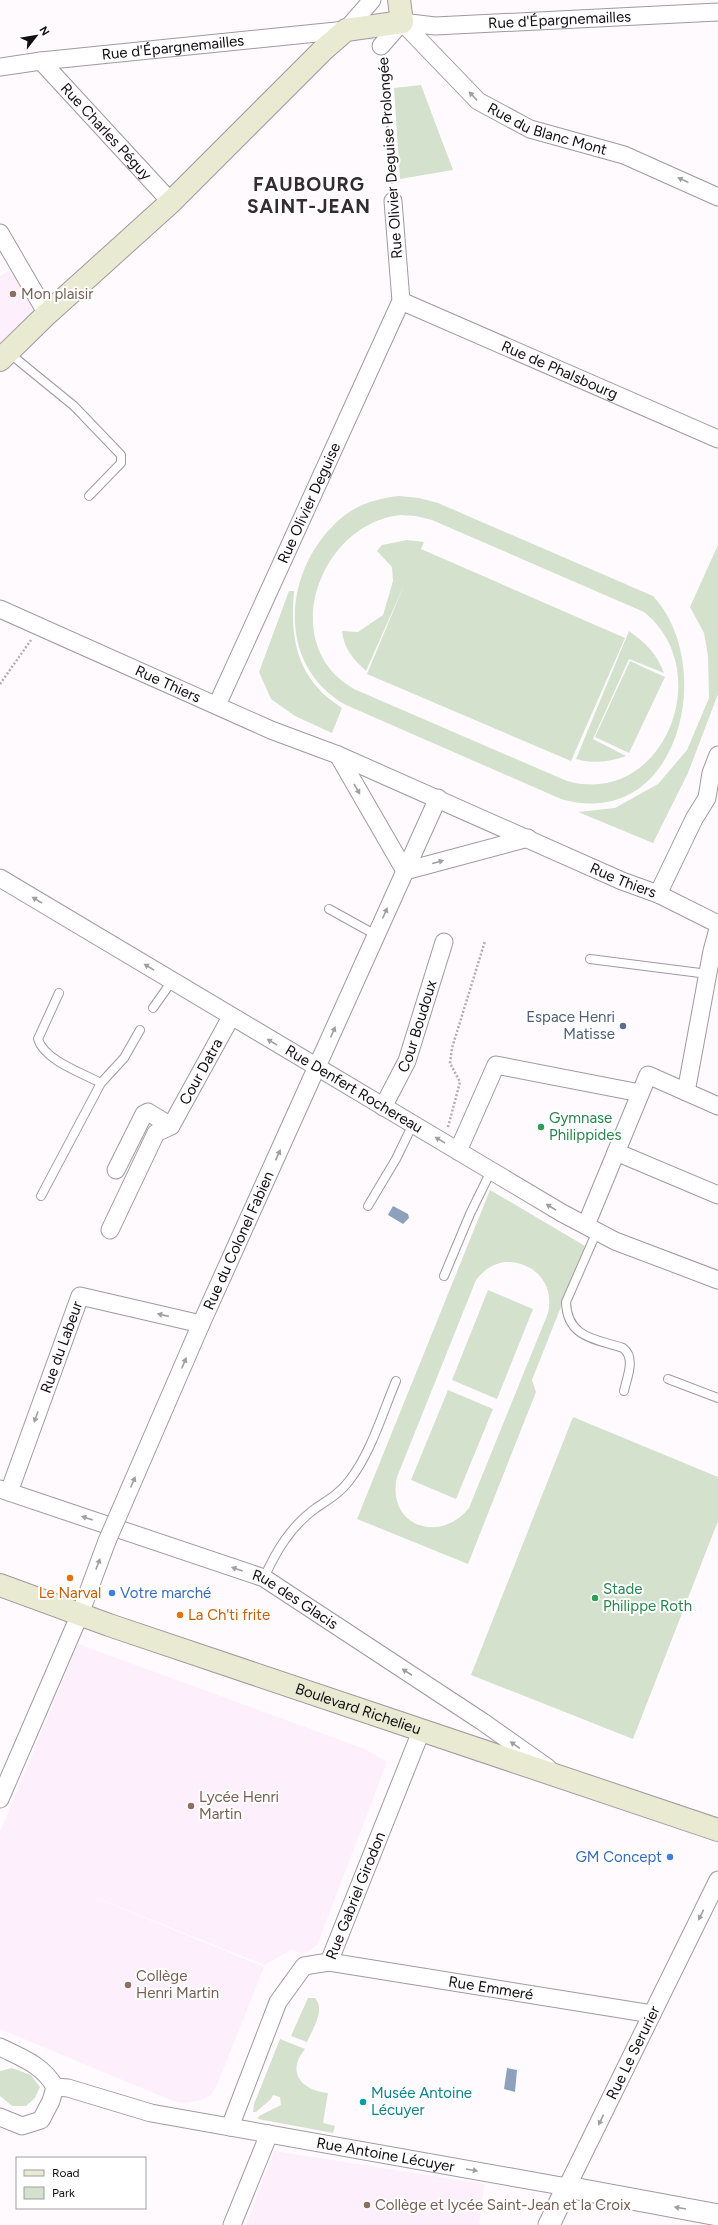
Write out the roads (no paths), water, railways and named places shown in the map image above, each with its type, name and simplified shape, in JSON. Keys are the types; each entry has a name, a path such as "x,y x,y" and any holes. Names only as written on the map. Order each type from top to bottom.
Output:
{"main road":[{"path":"4,356 47,314 171,202 323,50 346,30 402,22 399,0"},
{"name":"Boulevard Richelieu","path":"0,1585 109,1625 422,1729 718,1830"}],"street":[{"path":"346,30 372,0"},
{"name":"Rue d'Épargnemailles","path":"402,22 435,26 718,12"},
{"name":"Rue Olivier Deguise Prolongée","path":"381,46 402,22"},
{"name":"Rue du Blanc Mont","path":"402,22 478,101 530,129 624,155 718,197"},
{"name":"Rue d'Épargnemailles","path":"0,67 41,61 346,30"},
{"name":"Rue Charles Péguy","path":"41,61 171,202"},
{"name":"Rue Olivier Deguise Prolongée","path":"393,201 401,301"},
{"path":"0,233 47,314"},
{"name":"Rue de Phalsbourg","path":"401,301 718,439"},
{"name":"Rue Olivier Deguise","path":"217,704 401,301"},
{"name":"Rue Thiers","path":"0,609 217,704 271,730 338,755 438,798 622,881 658,894 718,924"},
{"path":"338,755 405,871 528,838"},
{"path":"658,894 694,819 712,800 711,772 718,755"},
{"name":"Rue du Colonel Fabien","path":"0,1799 80,1614 107,1541 200,1324 318,1068 438,798"},
{"name":"Rue Denfert Rochereau","path":"0,878 562,1213 615,1241 718,1280"},
{"path":"686,1092 718,929"},
{"name":"Cour Boudoux","path":"383,1107 407,1062 444,942"},
{"name":"Cour Datra","path":"171,1126 231,1017"},
{"path":"451,1147 496,1064 640,1093"},
{"path":"591,1228 616,1152 648,1075 718,1106"},
{"path":"116,1170 144,1114 148,1112 171,1126"},
{"path":"110,1230 156,1132 171,1126"},
{"path":"616,1152 718,1195"},
{"name":"Rue du Labeur","path":"5,1490 80,1296 200,1324"},
{"name":"Rue des Glacis","path":"5,1490 264,1578 483,1722 558,1775"},
{"name":"Rue Gabriel Girodon","path":"230,2127 278,2002 304,1966 328,1962 422,1729"},
{"name":"Rue Le Serurier","path":"549,2225 718,1880"},
{"name":"Rue Emmeré","path":"328,1962 652,2014"},
{"path":"0,2047 32,2063 48,2074 55,2087 51,2101 41,2120 22,2126 0,2117"},
{"name":"Rue Antoine Lécuyer","path":"55,2087 68,2088 151,2113 718,2215"},
{"path":"232,2225 269,2134"}],"lane":[{"path":"4,356 74,406 122,455 122,463 89,496"},
{"path":"329,910 376,935"},
{"path":"590,959 708,974"},
{"path":"153,1008 172,981"},
{"path":"60,993 38,1039 40,1047 48,1054 102,1083"},
{"path":"41,1196 102,1083 124,1058 140,1030"},
{"path":"368,1206 396,1159 413,1124"},
{"path":"444,1276 470,1214 491,1171"},
{"path":"591,1228 566,1302 566,1314 572,1327 579,1333 623,1348 629,1352 631,1359 624,1391"},
{"path":"668,1379 718,1398"},
{"path":"264,1578 285,1538 315,1509 336,1494 349,1482 362,1460 396,1382"}],"water":[{"path":"393,1206 408,1214 409,1218 403,1224 388,1215"},
{"path":"507,2068 517,2070 515,2092 504,2089"}],"place":[{"name":"Mon plaisir","path":"13,294"},
{"name":"Espace Henri Matisse","path":"623,1026"},
{"name":"Gymnase Philippides","path":"541,1127"},
{"name":"Le Narval","path":"70,1578"},
{"name":"Votre marché","path":"112,1593"},
{"name":"Stade Philippe Roth","path":"595,1598"},
{"name":"La Ch'ti frite","path":"180,1615"},
{"name":"Lycée Henri Martin","path":"191,1806"},
{"name":"GM Concept","path":"670,1857"},
{"name":"Collège Henri Martin","path":"128,1985"},
{"name":"Musée Antoine Lécuyer","path":"363,2102"},
{"name":"Collège et lycée Saint-Jean et la Croix","path":"367,2205"}],"district":[{"name":"FAUBOURG SAINT-JEAN","path":"309,195"}]}
